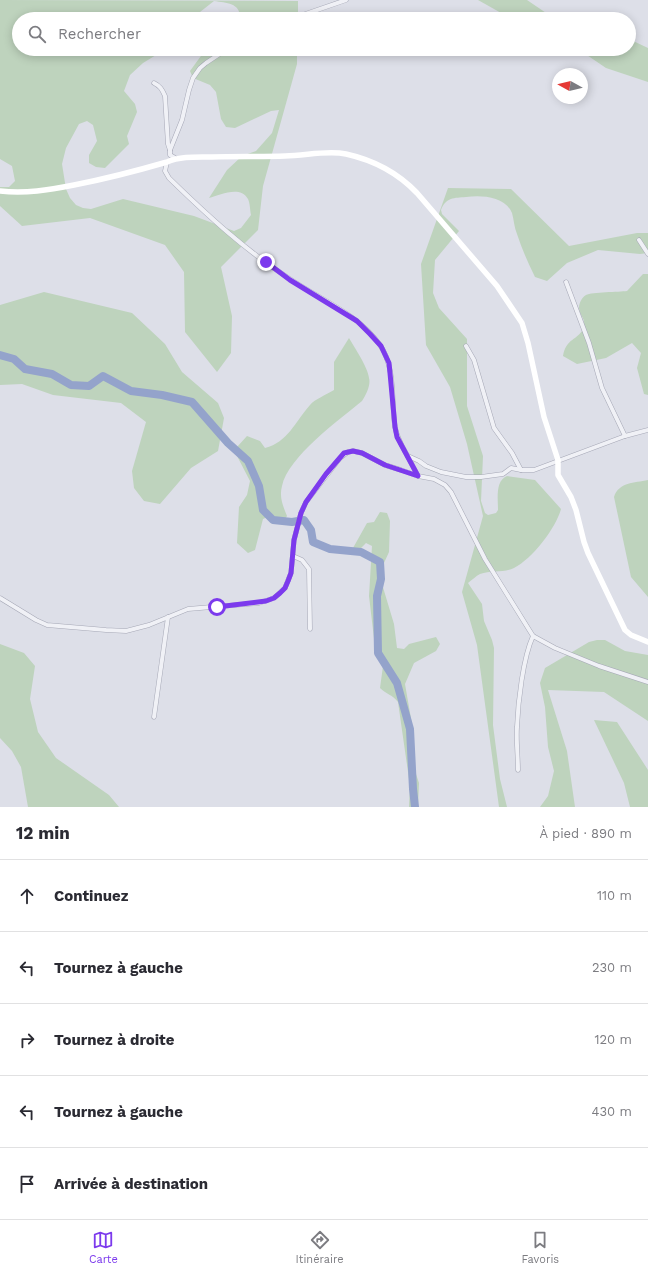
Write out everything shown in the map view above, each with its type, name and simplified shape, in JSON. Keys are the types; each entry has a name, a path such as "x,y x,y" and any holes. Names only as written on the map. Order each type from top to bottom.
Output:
{"street":[{"path":"311,12 346,0"},
{"path":"170,150 182,120 189,90 194,78 200,68 216,56"},
{"path":"154,83 159,85 165,96 168,144 170,155 175,158"},
{"path":"0,191 24,192 50,189 104,179 167,162 175,158 286,156 330,152 344,154 371,162 384,168 409,184 497,286 522,322 544,417 558,460 558,475 571,497 588,553 625,630 631,635 648,642"},
{"path":"167,162 165,171 169,178 226,231 290,280 350,316 376,339 389,363 397,437 418,476"},
{"path":"639,240 648,254"},
{"path":"566,282 589,343 602,388 625,436"},
{"path":"466,346 474,360 494,428 512,453 521,470"},
{"path":"408,456 441,472 466,477 481,477 503,474 511,468 534,470 625,436 648,430"},
{"path":"0,598 47,625 106,630 126,630 150,625 188,609 259,603 274,598 285,588 291,573 293,556 292,551 295,534 306,502 326,474 344,453 353,451 362,453 385,465 418,476 434,479 445,485 451,492 484,559 533,636 555,648 599,666 648,682"},
{"path":"293,556 302,560 309,569 310,629"},
{"path":"154,717 168,617"},
{"path":"518,770 516,728 521,686 533,636"}],"green space":[{"path":"0,0 298,1 298,12 239,12 236,7 228,3 214,1 200,12 12,12 12,56 154,56 143,63 130,75 124,91 135,104 137,112 127,136 129,144 105,168 96,167 89,163 89,155 97,141 93,125 87,121 79,124 66,148 62,164 66,189 70,198 76,205 83,208 91,209 123,199 194,216 234,231 241,228 251,215 248,199 244,195 230,192 209,198 227,170 242,156 256,151 272,133 279,110 271,111 235,128 226,127 221,119 216,92 210,85 193,78 190,71 201,56 297,56 297,64 263,186 258,230 221,267 232,316 231,353 217,372 185,332 184,272 165,245 90,218 22,226 0,206 0,187 9,187 15,181 12,166 0,159"},
{"path":"478,0 527,0 545,12 499,12"},
{"path":"636,42 648,48 648,82 606,68 588,56 636,56"},
{"path":"448,188 511,189 569,246 637,233 648,233 648,253 640,254 598,250 567,263 547,281 535,277 515,229 512,213 509,207 504,203 492,198 472,196 448,200 441,210 442,214 459,231 435,260 433,293 439,308 467,339 467,406 483,456 481,501 485,513 488,515 496,513 498,510 499,486 503,478 507,476 535,480 561,509 549,534 521,564 510,570 480,574 468,583 482,604 484,621 494,648 493,725 500,779 507,807 499,807 477,645 462,592 483,516 467,444 450,387 426,345 421,264"},
{"path":"643,274 648,274 648,395 644,394 637,368 641,353 632,343 606,358 577,364 563,356 569,342 581,333 583,329 584,320 579,308 583,297 594,293 627,291"},
{"path":"44,292 132,313 165,344 182,372 218,403 224,418 218,451 191,468 160,504 144,501 134,488 132,471 146,422 121,403 53,395 22,384 0,385 0,305"},
{"path":"349,338 364,363 368,373 369,387 362,401 328,429 304,451 294,463 286,475 281,490 282,501 287,516 283,523 270,516 263,519 255,550 248,553 237,543 239,507 247,495 250,481 236,454 237,447 247,436 260,441 265,448 280,441 290,431 312,403 334,390 334,362"},
{"path":"648,480 648,597 631,577 614,497 619,488 623,486"},
{"path":"380,512 387,513 390,521 389,552 379,574 394,624 397,648 404,649 409,644 436,637 440,644 436,651 414,663 405,684 413,730 412,762 419,783 418,807 409,807 410,786 398,702 380,688 383,666 375,647 369,596 372,546 366,543 360,549 353,548 367,523 374,522"},
{"path":"605,640 625,651 648,655 648,721 604,692 548,690 567,751 575,807 540,807 548,796 554,771 548,747 545,707 540,683 545,668 589,642"},
{"path":"0,644 24,653 35,666 30,699 38,732 56,758 109,795 119,807 28,807 21,767 12,751 0,738"},
{"path":"594,720 617,722 648,770 648,807 630,807 624,783"}],"waterway":[{"path":"0,355 14,359 25,369 52,374 71,385 89,386 103,376 131,391 162,395 192,402 228,443 248,461 259,486 263,510 273,520 292,522 304,520 311,530 313,542 330,549 361,552 380,562 381,579 377,596 378,653 397,683 410,729 415,807"}],"route":[{"path":"217,607 259,603 274,598 285,588 291,573 293,556 292,551 301,513 306,502 326,474 344,453 353,451 362,453 385,465 418,476 397,437 389,363 381,346 357,321 290,280 266,262"}]}
